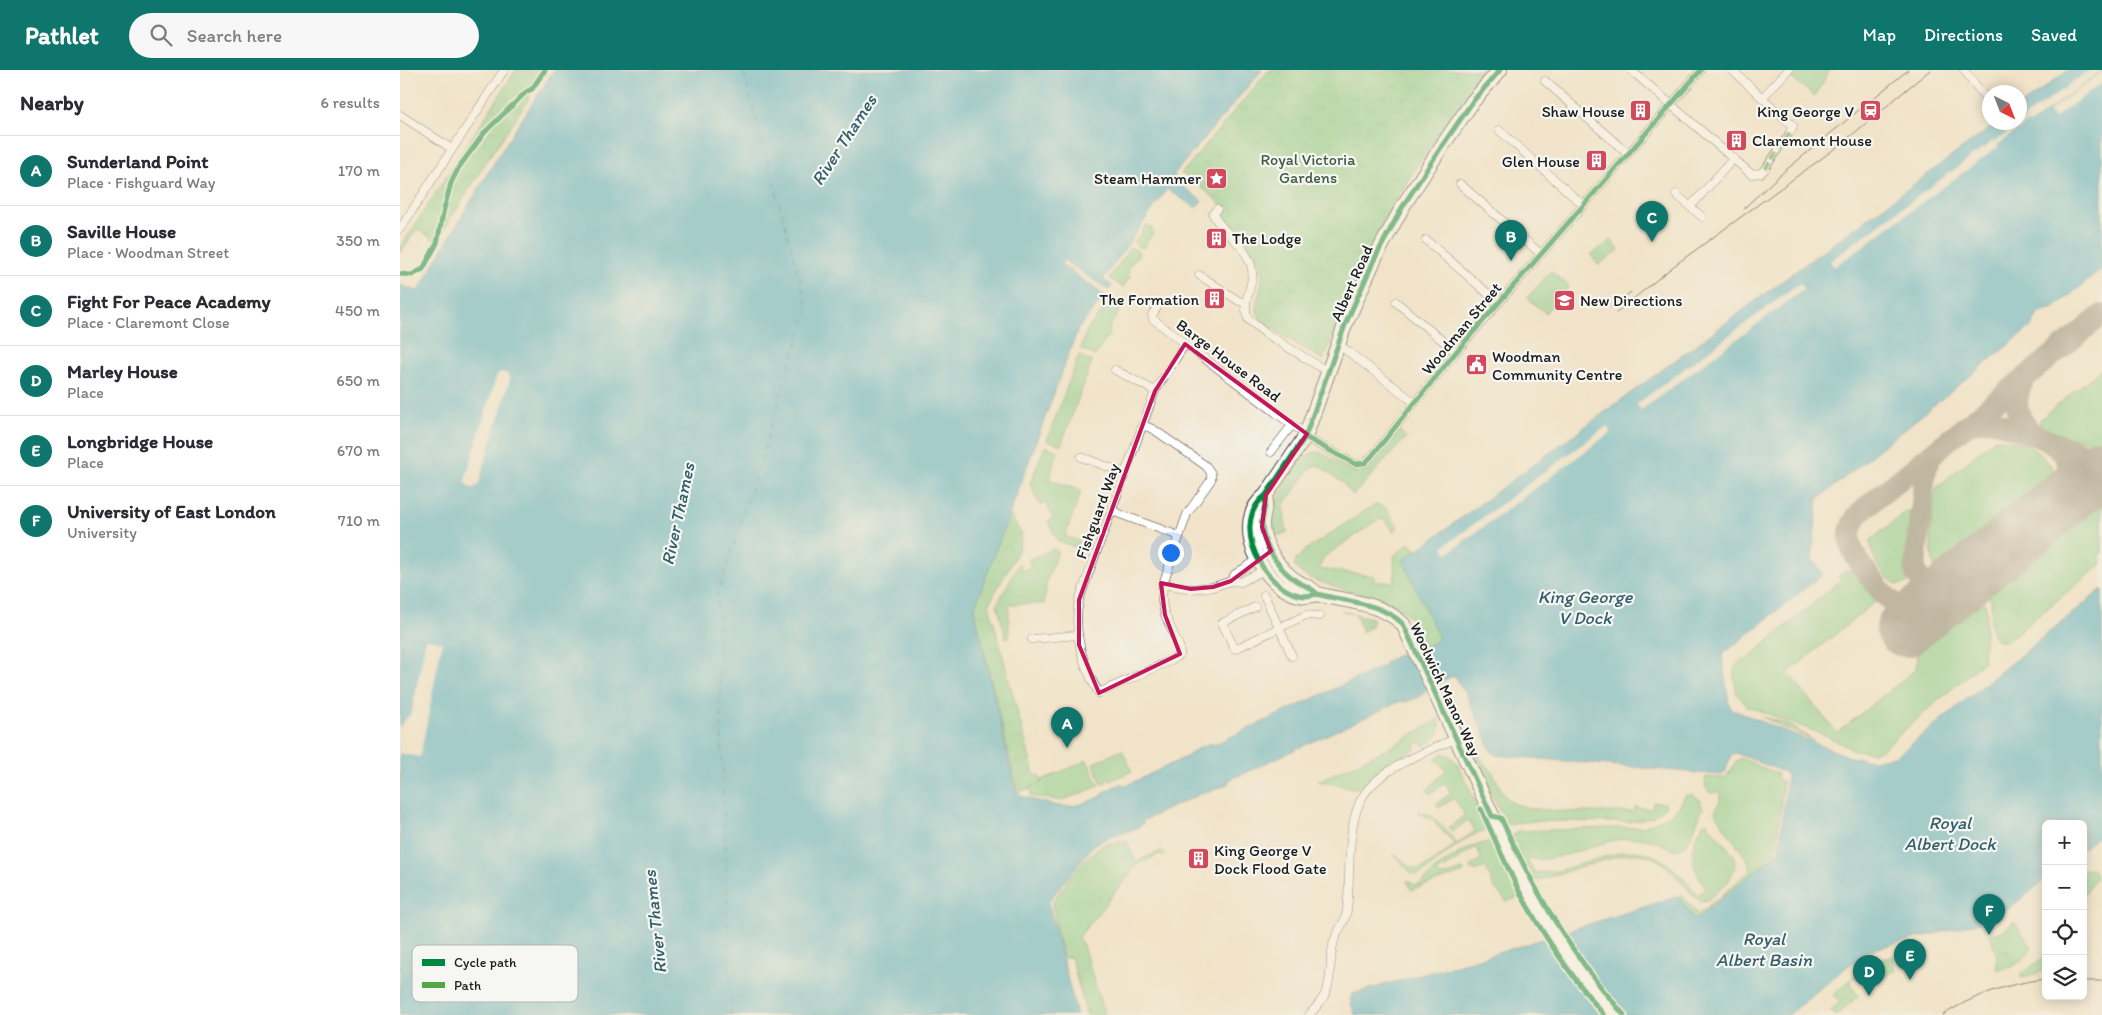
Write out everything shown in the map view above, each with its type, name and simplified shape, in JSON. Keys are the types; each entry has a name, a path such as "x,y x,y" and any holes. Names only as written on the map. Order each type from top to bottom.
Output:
{"highway":[{"name":"Albert Road","path":"1266,495 1306,436 1338,344 1361,286 1403,206 1473,101 1500,70"},
{"name":"Woolwich Manor Way","path":"1266,495 1262,527 1274,556 1293,579 1312,588 1317,594"},
{"path":"1261,565 1251,543 1250,524 1257,502 1266,495"},
{"name":"Woolwich Manor Way","path":"1261,565 1282,586 1308,598 1317,594 1386,610 1403,624 1525,886 1574,966 1613,1015"}],"street":[{"path":"400,230 504,70"},
{"path":"1631,70 1751,174 1761,173 1791,129 1763,97 1732,70"},
{"name":"Woodman Street","path":"1306,436 1355,464 1360,464 1371,457 1456,352 1701,70"},
{"path":"1763,97 1788,70"},
{"path":"1964,70 1982,94"},
{"path":"1545,81 1627,153"},
{"path":"400,116 452,150"},
{"path":"1499,130 1583,205"},
{"path":"1690,206 1734,158"},
{"path":"1460,184 1541,254"},
{"path":"1676,194 1702,217"},
{"path":"1217,210 1214,214 1216,221 1235,238 1246,253 1251,265 1252,282 1246,303 1247,316 1252,324 1328,372"},
{"path":"1426,240 1499,302"},
{"path":"1199,275 1246,303"},
{"path":"1396,302 1456,352"},
{"path":"1152,315 1158,306"},
{"name":"Barge House Road","path":"1145,309 1152,315 1153,319 1306,436"},
{"name":"Fishguard Way","path":"1142,425 1153,429 1206,466 1211,473 1211,480 1188,514 1163,584 1162,601 1165,615 1181,653 1174,659 1099,696 1084,663 1078,635 1076,614 1079,600 1142,425 1155,391 1185,344"},
{"path":"1338,344 1414,402"},
{"path":"1115,370 1155,391"},
{"path":"1271,452 1292,425"},
{"path":"1080,457 1125,472"},
{"path":"1112,509 1117,513 1179,536"},
{"path":"1163,584 1191,590 1213,587 1231,581 1241,582 1274,556"},
{"path":"1231,581 1235,574 1261,565 1274,556"},
{"path":"1264,595 1292,656"},
{"path":"1255,607 1222,623 1235,649 1306,615 1320,616"},
{"path":"1032,638 1078,635"},
{"path":"1309,1015 1326,996 1330,980 1333,944 1347,912 1353,828 1361,799 1376,781 1394,768 1455,739"}],"highlighted area":[{"path":"1185,344 1307,434 1266,495 1262,527 1271,551 1231,581 1213,587 1191,589 1161,583 1165,615 1180,654 1099,693 1079,645 1079,600 1155,391"}],"green space":[{"path":"516,70 541,70 533,82 528,100 484,165 441,235 435,240 417,229 400,253 400,248"},
{"name":"Royal Victoria Gardens","path":"1269,70 1489,70 1437,136 1392,208 1360,270 1323,360 1261,319 1258,314 1257,304 1262,278 1254,253 1236,229 1223,218 1222,207 1217,200 1185,175 1181,174"},
{"path":"1796,70 1830,70 1815,96 1790,77"},
{"path":"1146,225 1151,227 1153,233 1143,248 1140,248 1133,242 1142,233"},
{"path":"1611,240 1619,250 1598,265 1591,255"},
{"path":"1130,247 1138,251 1139,254 1128,268 1130,271 1127,275 1130,277 1123,287 1109,278"},
{"path":"1551,271 1569,286 1545,313 1527,298"},
{"path":"1109,303 1120,310 1109,328 1110,333 1095,356 1081,349 1087,330"},
{"path":"1079,355 1092,362 1061,445 1047,440"},
{"path":"2102,369 2102,439 2088,440 2062,435 2040,425 2040,419"},
{"path":"1399,430 1406,438 1353,495 1343,483 1318,465 1311,467 1283,506 1287,533 1276,536 1272,529 1272,514 1287,482 1302,461 1315,452 1353,470 1361,469 1368,466"},
{"path":"1995,439 2020,443 2036,451 2054,469 2056,475 1937,571 1931,543 1933,506 1937,487"},
{"path":"1045,446 1058,451 1049,479 1081,491 1065,536 1093,546 1090,553 1057,540 1048,521 1053,518 1046,503 1040,505 1030,484"},
{"path":"2102,498 2102,553 2099,556 2102,564 2007,641 1998,641 1992,629 1991,605 1987,592"},
{"path":"1376,504 1386,508 1398,527 1394,532 1385,519 1379,519 1324,557 1319,569 1375,576 1374,582 1395,582 1394,556 1409,543 1417,550 1404,560 1405,564 1438,636 1438,641 1425,647 1409,616 1396,606 1312,579 1300,573 1294,565 1304,551"},
{"path":"1908,510 1910,513 1904,573 1908,583 1897,585 1878,566 1870,541"},
{"path":"1009,513 1022,535 1018,551 989,604 1034,774 1039,776 1042,782 1018,793 974,609"},
{"path":"1052,549 1058,551 1047,580 1044,604 1009,604 1009,637 1006,638 997,604 1019,564 1023,571 1031,566 1028,560"},
{"path":"1846,571 1852,571 1876,601 1788,673 1837,733 1916,669 1917,649 1982,595 1987,610 1983,657 1985,660 1883,749 1872,752 1853,750 1827,736 1747,706 1737,694 1734,677 1735,667 1742,659 1745,661 1841,580 1838,577"},
{"path":"984,607 1034,784 1087,760 1099,786 1061,801 1031,796 1032,790 1018,787"},
{"path":"1355,614 1373,618 1372,627 1362,632"},
{"path":"1455,706 1483,763 1492,771 1503,793 1512,802 1535,809 1570,812 1634,812 1635,807 1652,809 1653,802 1665,803 1665,807 1652,817 1630,822 1532,821 1507,824 1461,735 1451,708"},
{"path":"1762,717 1787,723 1814,741"},
{"path":"1439,719 1439,732 1432,742 1423,746 1421,742 1415,744 1416,749 1394,760 1359,787 1354,788 1318,781 1389,748"},
{"path":"1122,750 1132,771 1110,781 1110,777 1107,777 1106,782 1102,784 1093,763"},
{"path":"1442,753 1450,756 1457,763 1488,829 1462,842 1423,873 1416,875 1410,872 1394,855 1415,869 1427,866 1455,844 1430,818 1417,812 1429,815 1434,819 1457,844 1475,831 1468,820 1452,832 1449,827 1465,815 1454,798 1439,808 1436,804 1451,793 1445,783 1430,794 1427,790 1446,770 1435,759"},
{"path":"1740,758 1778,774 1777,778 1783,782 1776,854 1695,920 1678,897 1682,895 1698,915 1751,870 1748,861 1716,815 1715,812 1720,801 1719,792 1710,793 1705,786 1706,777 1724,778"},
{"path":"1691,794 1699,799 1703,808 1689,840 1679,849 1673,850 1654,841 1636,838 1619,839 1567,855 1530,859 1528,861 1535,873 1557,871 1621,852 1634,851 1646,853 1656,856 1674,869 1698,895 1706,888 1694,863 1693,849 1704,823 1707,823 1734,855 1735,868 1728,882 1708,900 1700,901 1675,874 1658,860 1637,854 1622,855 1535,881 1519,854 1512,835 1517,834 1517,831 1643,827 1669,816 1679,807 1685,796"},
{"path":"1126,840 1136,862 1162,850 1165,855 1161,856 1160,854 1138,864 1078,938 1082,943 1105,1015 1087,1015 1071,957 1064,958 1057,935 1052,902 1074,873 1099,847"},
{"path":"1493,840 1520,896 1507,902 1494,887 1486,867 1474,871 1471,870 1470,867 1481,859 1478,850 1475,848 1436,873 1443,876 1463,870 1464,873 1411,890 1407,880 1415,885 1421,884 1437,868 1465,849"},
{"path":"2087,869 2094,870 2096,877 2087,891"},
{"path":"2014,922 2032,947 2018,963 1998,970 1996,968 1997,957 1990,934 2001,932"},
{"path":"1893,956 1893,964 1896,970 1872,986 1863,973 1852,978 1872,962"},
{"path":"2042,958 2042,971 2022,978 2020,976"},
{"path":"1851,979 1852,987 1858,996 1837,1015 1834,1015 1830,1011 1840,1002 1833,995"}],"water":[{"path":"554,70 1262,70 1174,174 1178,183 1202,201 1196,208 1167,189 1103,279 1112,286 1109,290 1064,260 1061,264 1105,296 1078,329 974,609 1016,792 1021,796 1053,805 1079,805 1102,796 1103,793 1113,787 1122,784 1125,786 1190,755 1200,747 1212,743 1213,745 1385,665 1385,662 1396,656 1406,653 1407,655 1437,641 1438,636 1403,563 1404,560 1988,130 2027,130 2027,101 2068,70 2102,70 2102,269 2053,309 2040,313 2033,325 1818,499 1812,559 1823,574 1723,654 1722,658 1731,709 1847,756 1867,760 1893,757 2102,589 2102,833 2087,846 2087,820 2042,820 2042,882 1997,918 1866,951 1788,1015 1355,1015 1350,1000 1352,994 1485,957 1675,897 1679,898 1695,920 1779,852 1786,773 1735,753 1731,755 1725,773 1721,775 1496,755 1492,752 1464,689 1462,689 1456,677 1453,676 1424,690 1425,693 1418,698 1405,702 1401,701 1229,780 1228,784 1209,792 1207,791 1142,821 1143,824 1137,828 1104,839 1092,847 1048,902 1077,1015 400,1015 400,285 418,291 498,156"}],"pier":[{"path":"2090,70 2102,70 2029,124 2027,123 2027,116"},
{"path":"2102,72 2102,83 2054,118 2049,111"},
{"path":"2011,130 2017,130 1997,145 1998,147 1834,267 1830,261 1993,141 1995,142"},
{"path":"1800,283 1804,289 1641,410 1637,404"},
{"path":"501,372 507,374 510,379 478,485 473,488 468,486 465,481 497,375"},
{"path":"1607,426 1611,432 1448,553 1443,547"},
{"path":"426,639 442,642 420,757 400,753 400,727 412,712"},
{"path":"1562,930 1601,985 1626,1015 1601,1015 1572,979 1543,936"}],"ferry route":[{"path":"731,1015 717,597 808,309 743,70"}],"taxiway":[{"path":"1939,600 1923,607 1910,608 1895,603 1887,597 1854,553 1850,535 1857,517 1866,507 2102,315"},
{"path":"2026,377 2018,393 2018,408 2023,423 2035,435"},
{"path":"1967,425 1977,421 1992,420 2082,453 2102,454"},
{"path":"2049,441 2058,447 2068,462 2069,479 2057,505"},
{"path":"1935,452 1929,460 1925,474 1915,568 1917,575 1930,588 1942,590 1956,587"}],"runway":[{"path":"1905,628 2102,468"}],"tram line":[{"path":"1744,208 1781,174 1908,70"},
{"path":"1616,313 1675,265 1840,145 1930,70"},
{"path":"1611,307 1631,292"},
{"path":"1943,1015 1967,1001 1992,991 2042,980"},
{"path":"2087,981 2102,981"}],"marked path":[{"path":"1765,169 1790,132"}],"cycle path":[{"path":"400,274 412,275 423,269 437,243 451,183 459,167 485,132 526,92 532,89 545,70"},
{"path":"1500,70 1473,101 1442,146 1403,206 1375,258 1345,325 1305,437 1266,495 1254,509 1250,526 1252,544 1260,562 1271,578 1285,589 1301,595 1317,594 1374,607 1384,611 1403,624 1492,816 1501,818 1527,871 1555,921 1570,945 1624,1015"},
{"path":"1305,437 1355,464 1365,463 1456,352 1701,70"},
{"path":"1266,495 1262,530 1271,553 1294,580 1317,594"},
{"path":"1481,809 1518,889 1537,922 1569,970 1604,1015"}],"place":[{"name":"Shaw House","path":"1641,111"},
{"name":"King George V","path":"1870,111"},
{"name":"Claremont House","path":"1736,140"},
{"name":"Glen House","path":"1596,161"},
{"name":"Steam Hammer","path":"1217,178"},
{"name":"The Lodge","path":"1216,238"},
{"name":"Fight For Peace Academy","path":"1652,242"},
{"name":"Saville House","path":"1511,261"},
{"name":"The Formation","path":"1215,299"},
{"name":"New Directions","path":"1564,300"},
{"name":"Woodman Community Centre","path":"1476,365"},
{"name":"Sunderland Point","path":"1067,748"},
{"name":"King George V Dock Flood Gate","path":"1198,859"},
{"name":"University of East London","path":"1989,935"},
{"name":"Longbridge House","path":"1910,980"},
{"name":"Marley House","path":"1869,996"}],"water label":[{"name":"River Thames","path":"844,140"},
{"name":"River Thames","path":"678,514"},
{"name":"King George V Dock","path":"1585,607"},
{"name":"Royal Albert Dock","path":"1950,833"},
{"name":"River Thames","path":"655,922"},
{"name":"Royal Albert Basin","path":"1764,950"}]}
